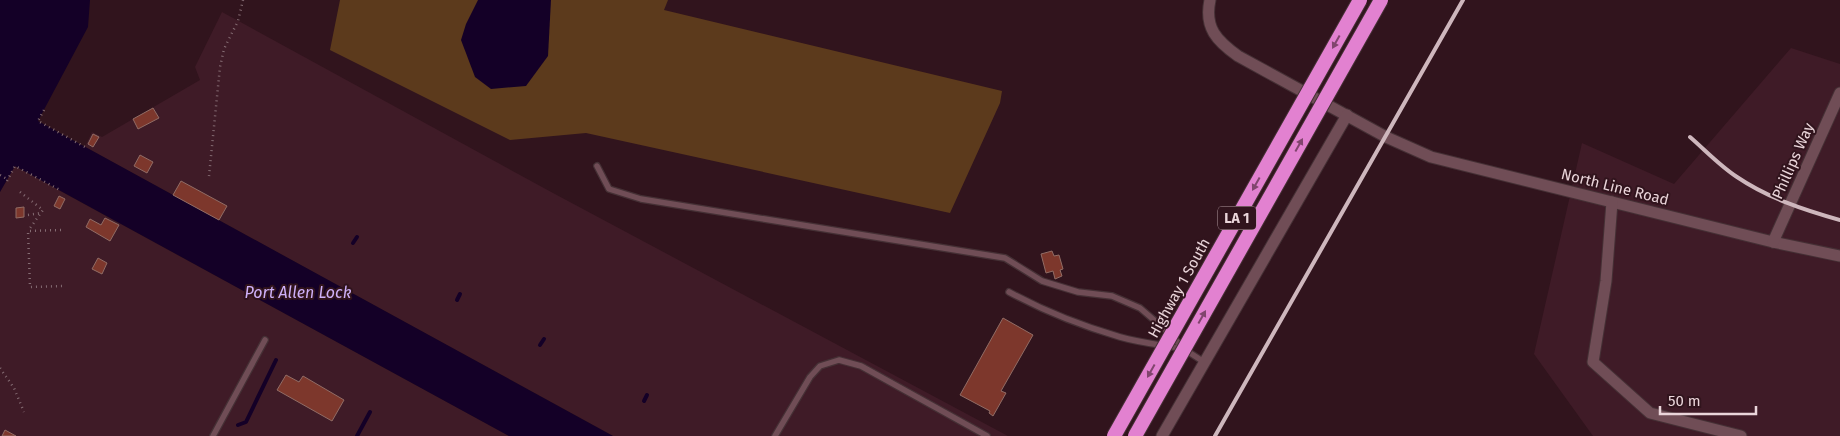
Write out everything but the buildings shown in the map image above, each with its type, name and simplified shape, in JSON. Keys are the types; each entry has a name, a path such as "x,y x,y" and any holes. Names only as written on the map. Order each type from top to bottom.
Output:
{"highway":[{"name":"Highway 1 South","path":"1114,436 1360,0"},
{"path":"1135,436 1381,0"}],"street":[{"name":"North Line Road","path":"1210,0 1209,22 1215,37 1221,44 1238,56 1386,137 1431,156 1773,242 1840,256"},
{"name":"Phillips Way","path":"1773,242 1839,99"},
{"path":"1162,436 1347,115"},
{"path":"1612,202 1606,281 1593,362 1650,413 1741,436"}],"lane":[{"path":"597,166 609,190 641,199 1005,258 1042,281 1078,292 1112,296 1140,308 1168,332 1184,349 1204,362"},
{"path":"1009,292 1067,319 1122,337 1184,349"},
{"path":"212,436 265,340"},
{"path":"775,436 810,377 820,366 839,360 868,369 987,436"}],"path":[{"path":"209,176 220,67 224,49 238,21 243,0"},
{"path":"44,110 38,121 86,147"},
{"path":"0,175 7,180 15,166 60,190"},
{"path":"20,192 43,210 28,231 30,287 64,286"},
{"path":"28,215 40,214"},
{"path":"28,231 61,230"},
{"path":"0,368 14,388 24,412"}],"shaded area":[{"path":"340,0 668,0 664,10 1002,91 1000,103 950,213 586,133 510,140 330,50"},
{"name":"Port Allen Lock","path":"222,12 553,193 1008,436 613,436 85,147 92,132 102,137 200,80 195,67"},
{"path":"1791,48 1840,64 1840,436 1593,436 1534,354 1582,143 1674,184"},
{"name":"Port Allen Lock","path":"0,158 509,436 0,436 0,192 6,181"}],"water":[{"name":"Port Allen Lock","path":"0,0 90,0 88,27 38,121 613,436 509,436 15,166 0,192"},
{"path":"478,0 551,0 548,56 526,86 491,89 475,77 461,40 466,24"}],"waterway":[{"path":"353,243 357,237"},
{"path":"457,300 460,294"},
{"path":"540,345 544,339"},
{"path":"238,425 246,422 276,360"},
{"path":"644,401 647,395"},
{"path":"357,436 370,412"}],"railway":[{"path":"1215,436 1463,0"},
{"path":"1690,137 1725,168 1761,191 1787,203 1840,220"}]}
